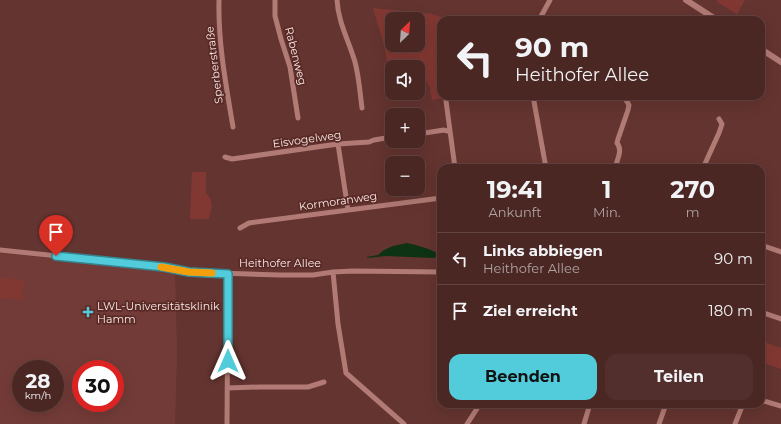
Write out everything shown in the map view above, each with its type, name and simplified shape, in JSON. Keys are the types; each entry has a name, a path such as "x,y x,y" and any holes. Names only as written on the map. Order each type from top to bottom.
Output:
{"street":[{"name":"Sperberstraße","path":"219,0 221,54 233,127"},
{"name":"Rabenweg","path":"275,0 276,16 281,39 290,67 298,118"},
{"path":"337,0 340,21 355,62 362,108"},
{"path":"541,16 550,0"},
{"path":"686,0 711,16"},
{"path":"765,52 781,62"},
{"path":"535,100 545,164"},
{"path":"616,164 620,150 617,143 629,105 626,100"},
{"path":"446,101 454,164"},
{"path":"704,164 722,124 719,119"},
{"path":"425,133 444,130 450,132"},
{"name":"Eisvogelweg","path":"225,157 232,159 338,144 369,142 385,138"},
{"path":"338,144 348,210"},
{"name":"Kormoranweg","path":"240,228 249,223 437,199"},
{"path":"765,246 781,252"},
{"name":"Heithofer Allee","path":"0,250 164,267 189,272 228,274 306,275 353,271 437,272"},
{"path":"333,272 338,324 346,374 404,424"},
{"path":"227,424 228,274"},
{"path":"765,313 781,319"},
{"path":"228,388 308,387 324,382"},
{"path":"765,401 781,406"},
{"path":"467,424 477,408"},
{"path":"584,424 589,408"},
{"path":"659,424 665,408"},
{"path":"735,424 741,408"}],"shaded area":[{"path":"718,0 745,0 737,14 717,2"},
{"path":"373,8 413,12 385,12 385,50 384,45"},
{"path":"425,13 438,16 437,99 432,100 430,88 425,78 425,60 387,60 385,52 425,52"},
{"path":"192,172 206,172 206,193 210,198 212,205 209,219 190,219"},
{"path":"407,243 434,251 437,253 436,257 386,256 367,258 378,255 384,250 393,246"},
{"name":"LWL-Universitätsklinik Hamm","path":"0,253 175,271 177,353 175,424 0,424"},
{"path":"0,278 24,280 22,300 0,298"},
{"path":"765,342 781,348 781,369 765,363"}],"slow traffic":[{"path":"161,267 189,272 212,273"}],"place":[{"name":"LWL-Universitätsklinik Hamm","path":"88,312"}],"route":[{"path":"56,256 164,267 189,272 228,274 228,361"}]}
